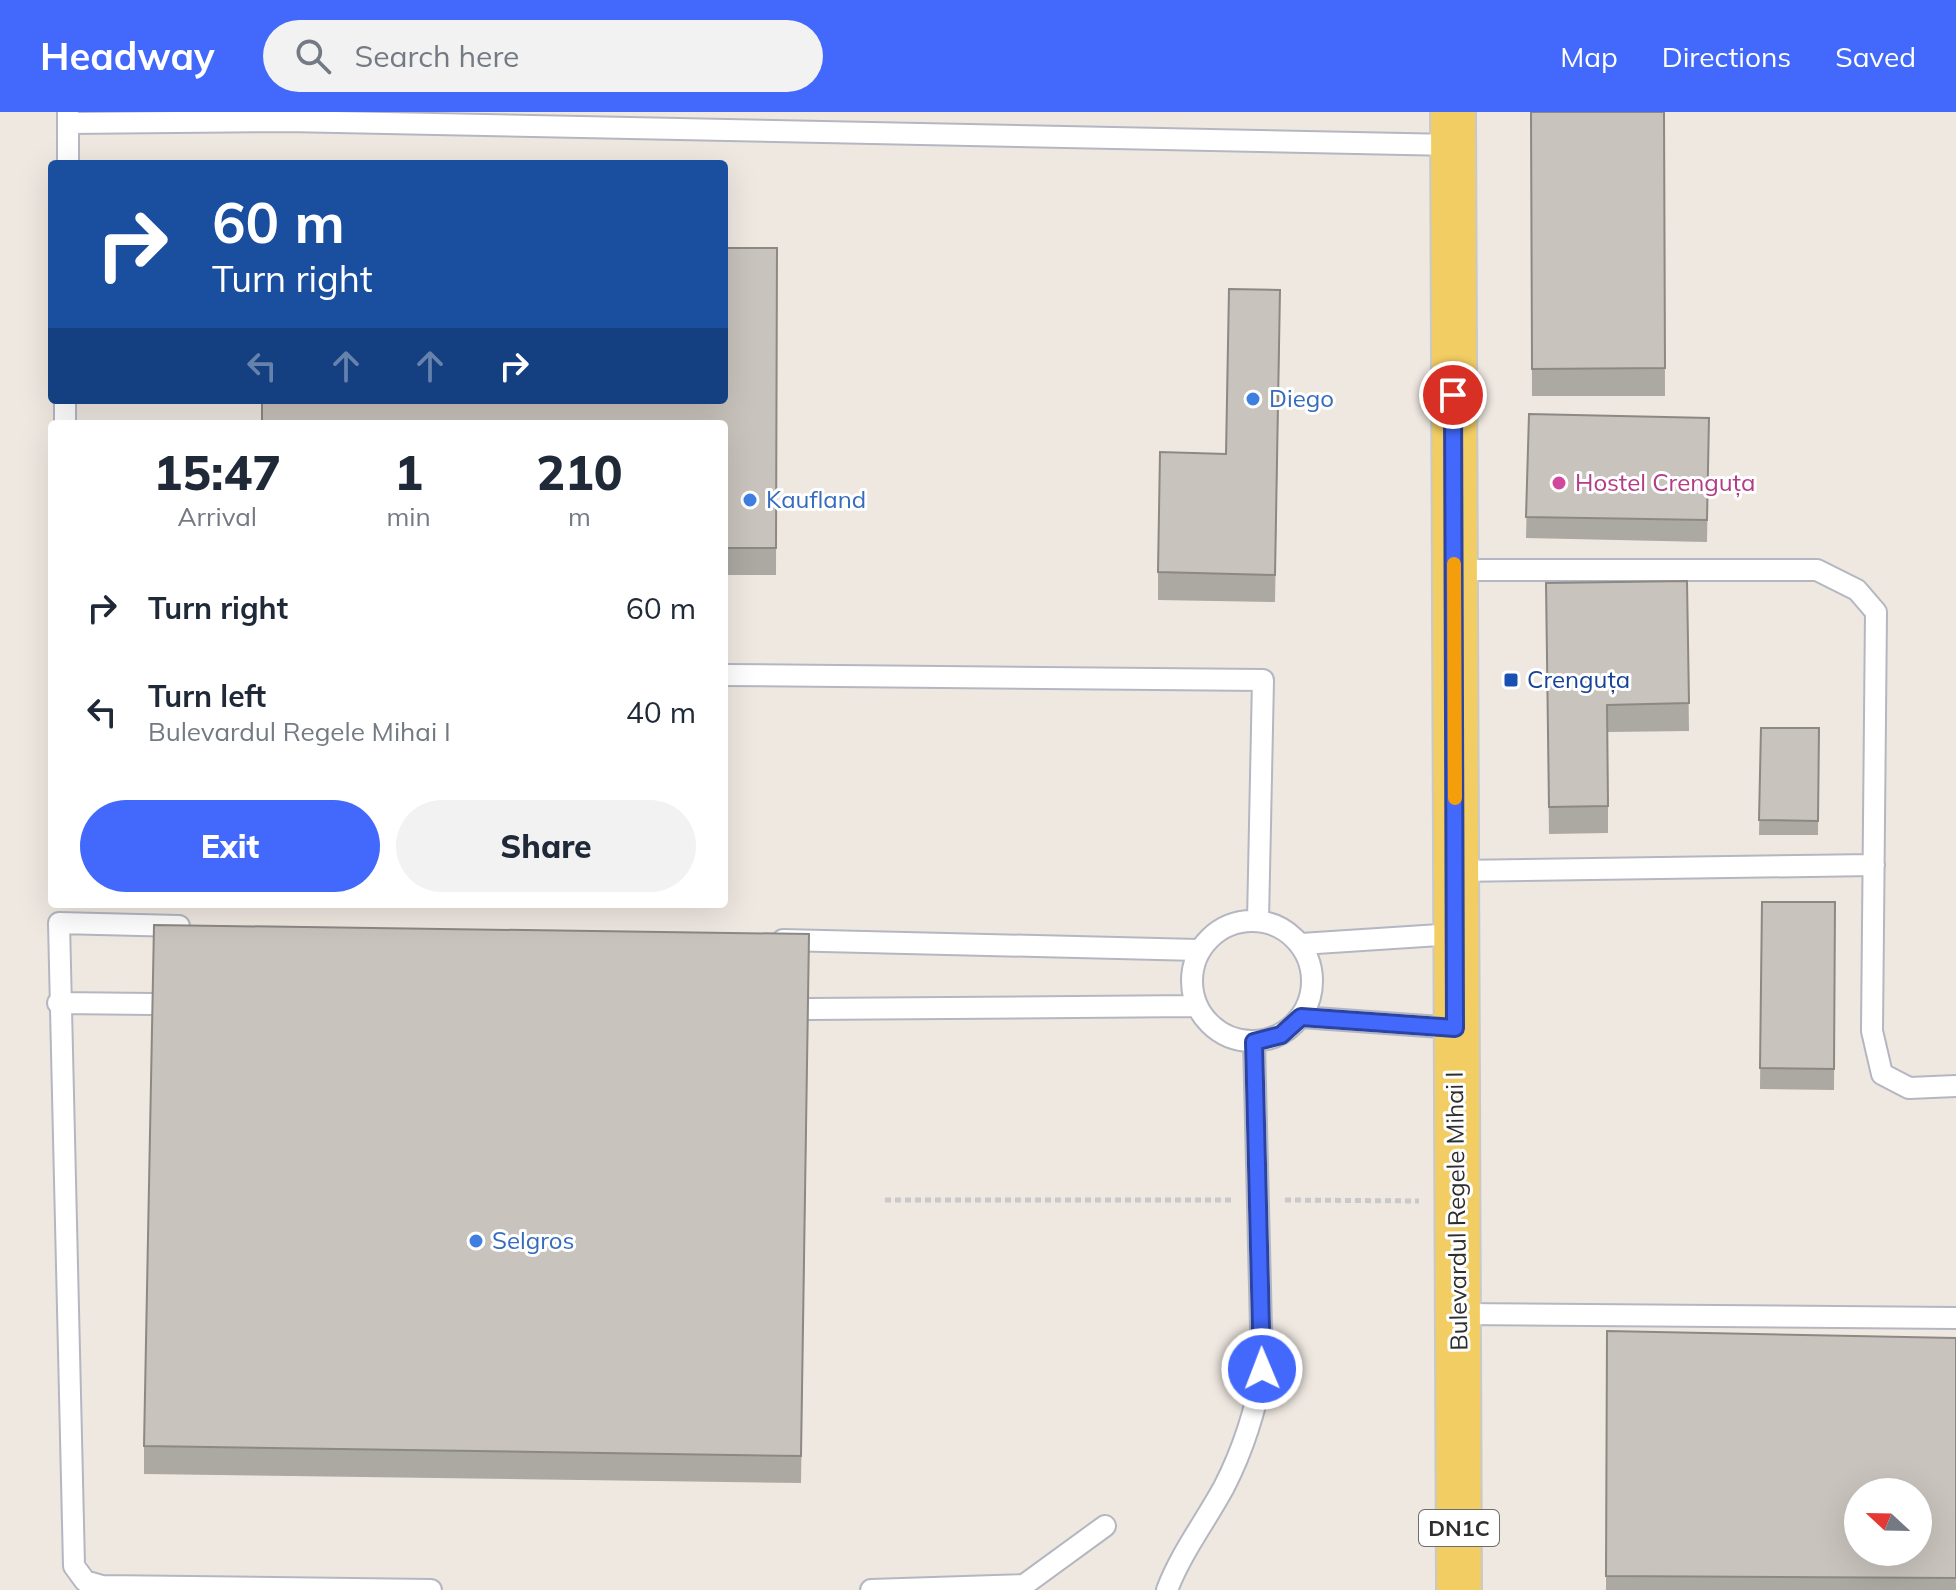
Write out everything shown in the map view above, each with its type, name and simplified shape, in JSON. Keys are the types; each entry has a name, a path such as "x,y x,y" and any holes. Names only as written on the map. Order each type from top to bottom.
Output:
{"main road":[{"name":"Bulevardul Regele Mihai I","path":"1453,128 1459,1590"}],"lane":[{"path":"68,160 68,118 287,117 1453,128"},
{"path":"1454,570 1817,570 1857,590 1876,612 1872,1031 1882,1074 1909,1088 1956,1086"},
{"path":"728,675 1263,680 1258,921"},
{"path":"1455,871 1874,865"},
{"path":"201,927 59,914 58,1003 74,1566 85,1581 102,1586 431,1590"},
{"path":"1248,919 1278,925 1301,944 1312,968 1312,994 1301,1017 1281,1035 1254,1042 1220,1033 1196,1006 1191,978 1198,950 1219,928 1248,919"},
{"path":"1301,944 1455,934"},
{"path":"755,940 1198,950"},
{"path":"58,1003 152,1004"},
{"path":"808,1009 1196,1006"},
{"path":"1301,1017 1455,1028"},
{"path":"1167,1590 1178,1560 1226,1483 1258,1397 1262,1369 1254,1042"},
{"path":"1458,1314 1956,1318"},
{"path":"871,1590 1024,1585 1105,1526"}],"path":[{"path":"885,1200 1456,1203"}],"building":[{"path":"1531,112 1664,112 1665,368 1532,369"},
{"name":"Kaufland","path":"728,248 777,248 776,548 728,548 728,420 262,420 262,404 728,404"},
{"name":"Diego","path":"1229,289 1280,290 1275,575 1158,572 1160,452 1226,454"},
{"path":"1529,414 1709,418 1707,520 1526,517"},
{"path":"1687,581 1689,703 1607,705 1608,806 1549,807 1546,583"},
{"path":"1761,728 1819,728 1818,821 1759,820"},
{"path":"1762,902 1835,902 1834,1069 1760,1068"},
{"name":"Selgros","path":"154,925 809,934 801,1456 144,1446"},
{"path":"1607,1331 1956,1338 1956,1578 1606,1576"}],"slow traffic":[{"path":"1454,564 1455,798"}],"place":[{"name":"Diego","path":"1253,399"},
{"name":"Hostel Crenguța","path":"1559,483"},
{"name":"Kaufland","path":"750,500"},
{"name":"Crenguța","path":"1511,680"},
{"name":"Selgros","path":"476,1241"}],"route":[{"path":"1262,1369 1254,1042 1281,1035 1301,1017 1455,1028 1453,395"}]}
